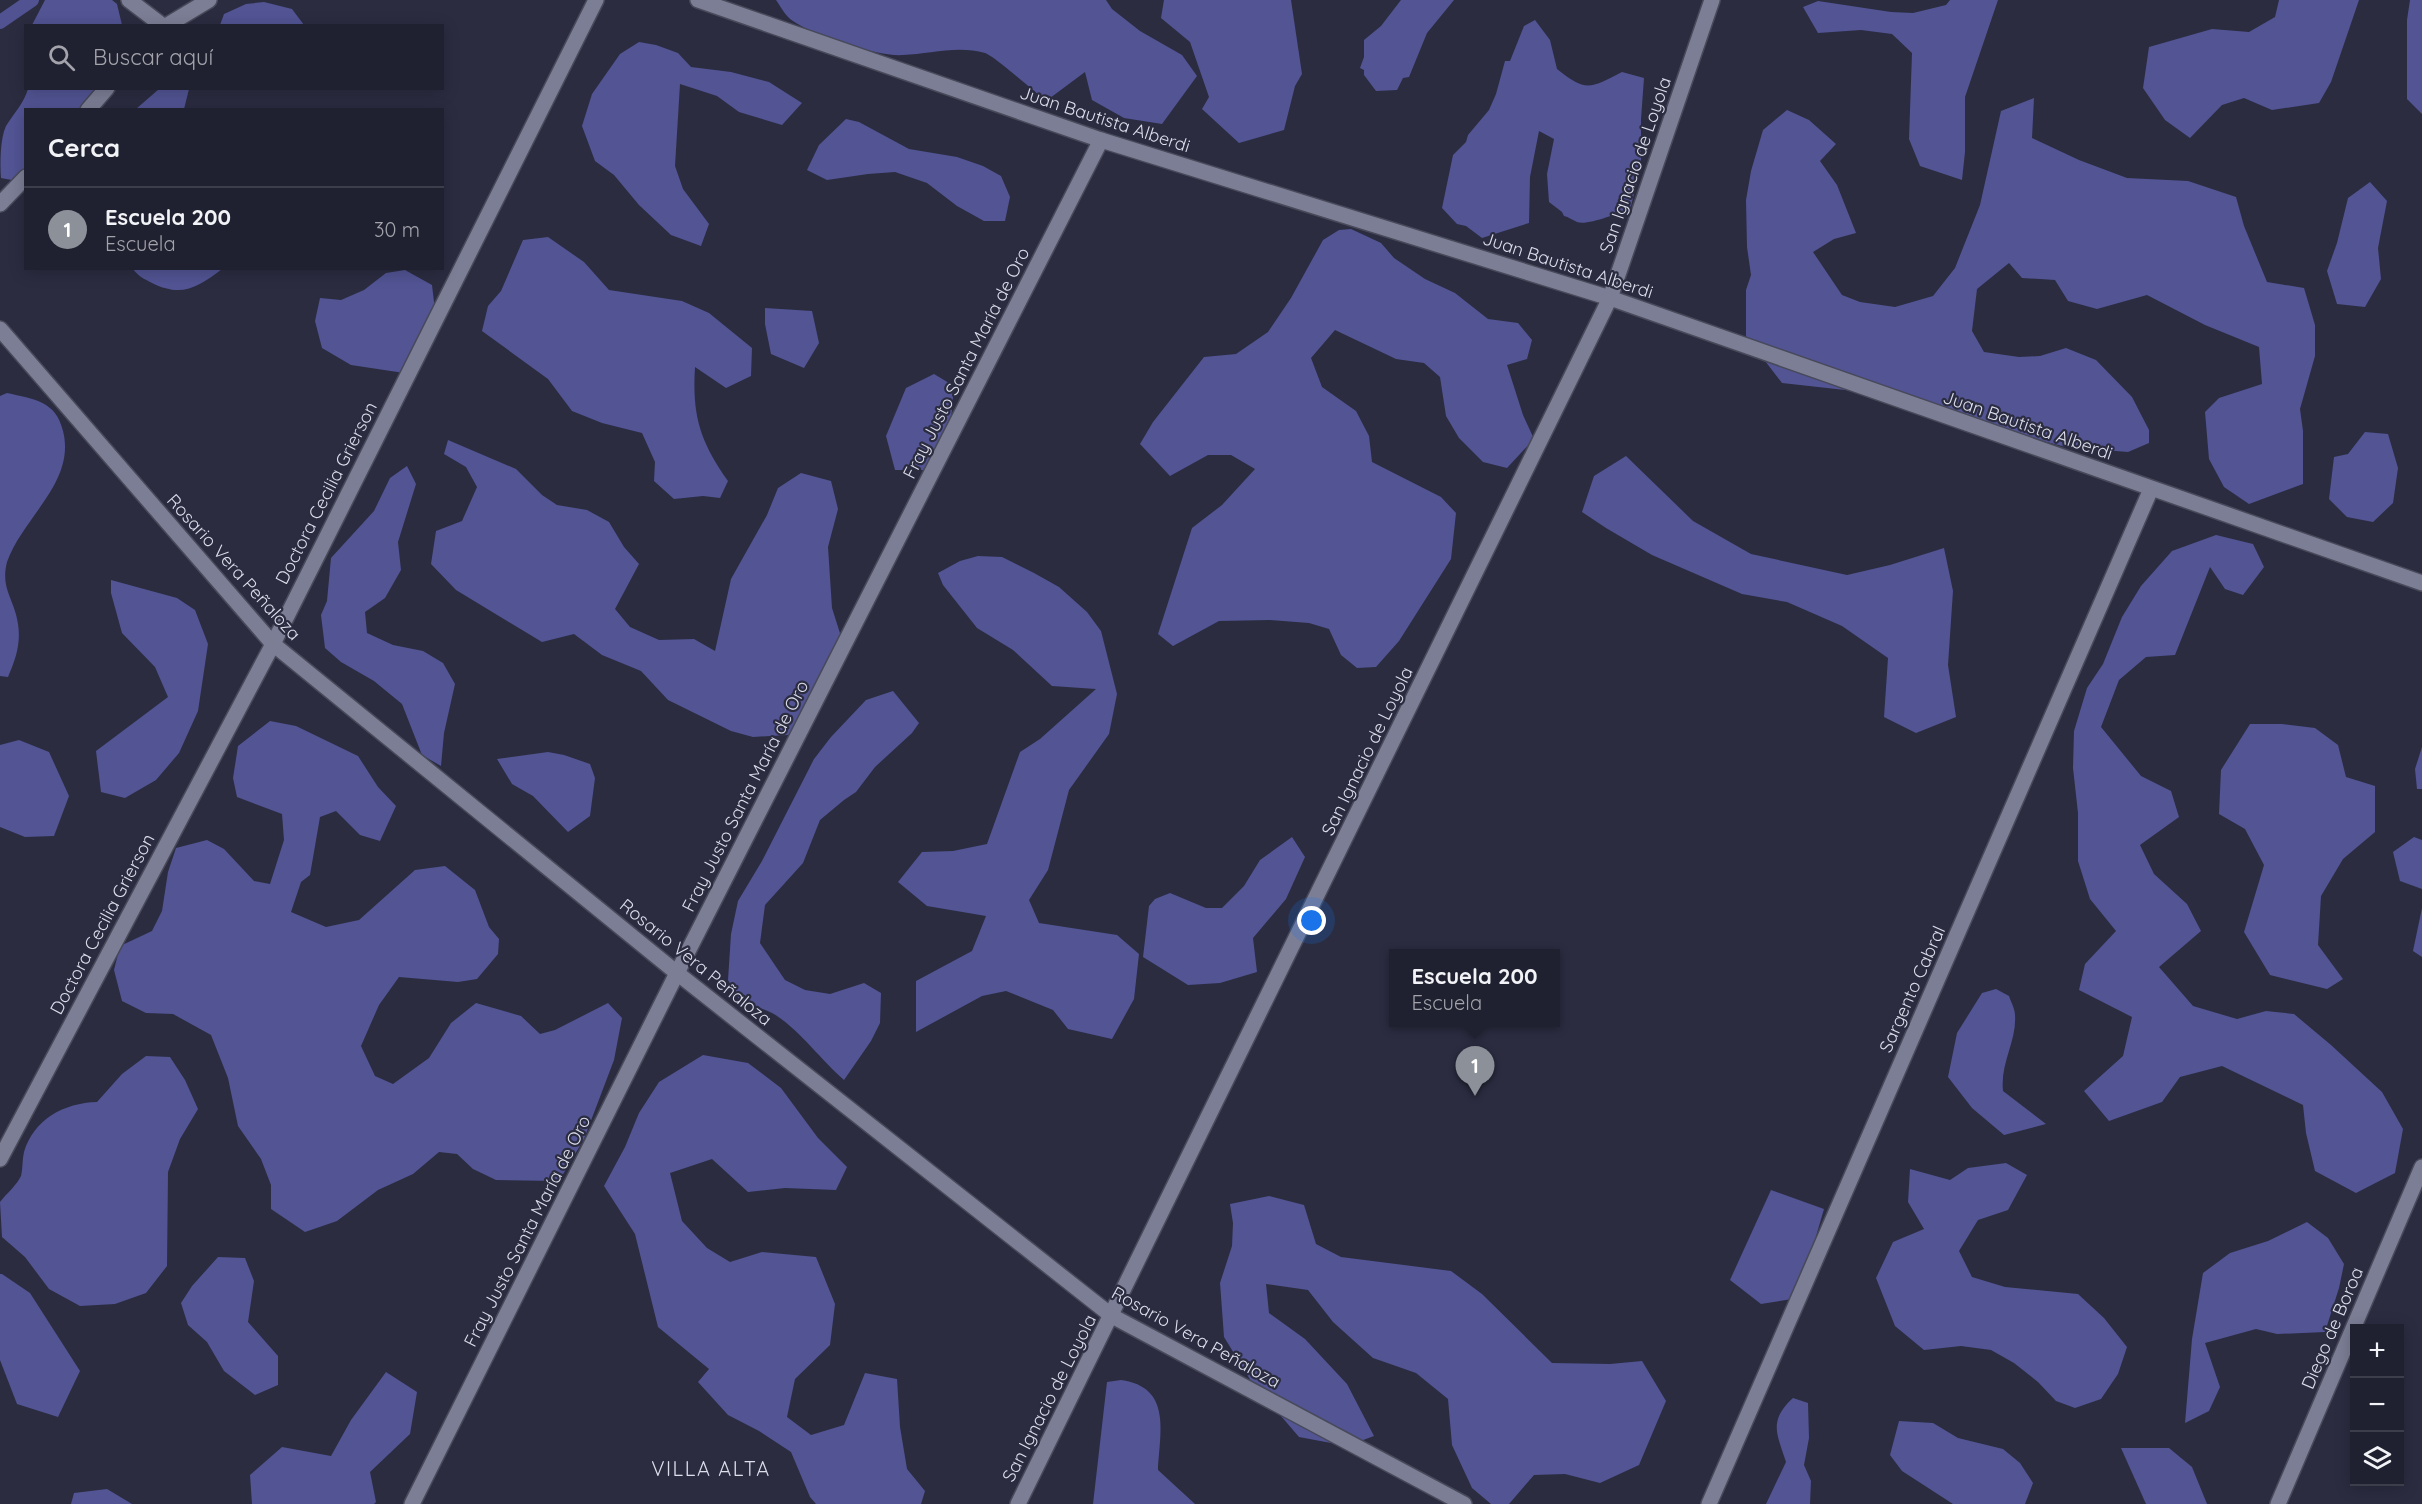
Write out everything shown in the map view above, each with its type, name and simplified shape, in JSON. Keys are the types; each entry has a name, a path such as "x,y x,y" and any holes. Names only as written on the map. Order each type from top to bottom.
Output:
{"street":[{"path":"129,0 161,24"},
{"path":"167,24 209,0"},
{"name":"Doctora Cecilia Grierson","path":"0,1159 273,644 596,0"},
{"name":"Juan Bautista Alberdi","path":"698,0 1101,140 1610,298 2422,583"},
{"name":"San Ignacio de Loyola","path":"1018,1504 1610,298 1712,0"},
{"path":"90,108 105,90"},
{"name":"Fray Justo Santa María de Oro","path":"412,1504 677,973 1101,140"},
{"path":"0,204 24,179"},
{"name":"Rosario Vera Peñaloza","path":"0,329 273,644 677,973 1112,1316 1464,1504"},
{"name":"Sargento Cabral","path":"1709,1504 2151,489"},
{"name":"Diego de Boroa","path":"2278,1504 2422,1167"}],"shaded area":[{"path":"45,0 112,0 117,4 122,24 33,24"},
{"path":"776,0 1106,0 1112,9 1140,31 1182,55 1197,76 1162,124 1124,118 1092,100 1085,72 1046,101 985,53 954,50 903,55 878,53 830,39 803,27 788,17"},
{"path":"1164,0 1291,0 1302,74 1295,86 1284,130 1239,143 1202,109 1209,97 1190,42 1161,18"},
{"path":"1401,0 1454,0 1427,33 1409,77 1403,78 1397,90 1376,91 1364,75 1364,70 1360,68 1364,57 1364,40 1381,26"},
{"path":"1950,0 1998,0 1965,97 1965,152 1962,180 1920,166 1909,139 1912,53 1892,34 1861,30 1818,33 1803,7 1818,1 1913,13 1946,5"},
{"path":"2279,0 2359,0 2331,82 2319,103 2272,110 2244,98 2222,105 2190,138 2165,120 2143,88 2149,47 2212,29 2249,32 2275,17"},
{"path":"2410,0 2422,0 2422,114 2407,99 2407,20"},
{"path":"264,2 292,9 303,24 220,24 224,14 246,4"},
{"path":"1535,20 1550,40 1557,69 1575,82 1588,86 1595,85 1622,72 1644,78 1641,165 1630,210 1595,221 1577,222 1564,216 1549,202 1547,174 1554,139 1539,131 1530,177 1529,223 1482,238 1466,226 1457,224 1442,208 1453,155 1466,142 1468,135 1489,110 1505,61 1510,61 1524,26"},
{"path":"639,42 678,53 691,67 731,72 769,82 802,103 782,125 739,112 717,96 680,84 675,166 683,189 709,224 701,246 671,235 639,205 614,175 595,161 582,126 592,94 620,54"},
{"path":"28,90 113,90 99,108 24,108 24,170 17,181 1,178 1,151 6,126"},
{"path":"158,90 189,90 184,108 137,108"},
{"path":"2034,98 2032,138 2079,160 2127,178 2188,181 2236,197 2244,226 2267,282 2304,288 2315,325 2315,356 2300,409 2303,431 2303,484 2249,504 2224,487 2209,459 2205,412 2219,398 2262,384 2259,347 2205,325 2147,295 2097,309 2068,301 2055,280 2022,278 2009,263 1977,289 1972,331 1984,352 2019,357 2040,356 2066,348 2096,360 2132,397 2149,430 2149,443 2128,452 2066,447 1984,426 1881,394 1782,383 1746,336 1746,290 1751,275 1747,247 1746,200 1751,171 1763,130 1787,110 1809,120 1836,144 1820,161 1837,185 1856,233 1834,239 1813,252 1842,295 1860,302 1895,307 1933,296 1955,268 1980,205 2001,111"},
{"path":"846,119 859,122 909,149 957,157 983,166 1001,176 1010,197 1005,221 984,221 957,206 927,183 895,172 827,180 807,170 819,145"},
{"path":"2370,182 2387,201 2378,248 2381,279 2365,307 2337,304 2327,271 2337,243 2348,198"},
{"path":"1351,229 1381,243 1394,258 1425,279 1455,293 1488,319 1518,323 1532,340 1527,359 1507,365 1523,415 1534,439 1507,468 1483,462 1459,438 1446,416 1440,377 1424,363 1396,359 1335,330 1311,358 1322,387 1356,411 1369,436 1372,462 1441,497 1456,513 1451,559 1399,641 1376,667 1357,668 1341,655 1329,629 1309,623 1270,620 1219,621 1173,646 1158,634 1192,528 1222,505 1255,469 1231,455 1208,455 1170,476 1140,444 1153,422 1204,357 1236,354 1268,332 1291,298 1323,240 1339,230"},
{"path":"548,237 584,262 609,290 682,301 709,313 752,348 751,376 726,388 695,367 695,400 700,427 718,467 728,481 720,498 703,496 674,499 654,481 655,462 642,433 602,423 572,411 548,379 482,331 488,306 501,291 523,240"},
{"path":"134,270 221,270 205,281 181,290 163,287"},
{"path":"405,270 432,285 436,319 430,351 404,373 351,365 322,348 315,321 320,298 341,300 364,290 386,273"},
{"path":"765,308 812,311 819,343 804,368 771,354 765,324"},
{"path":"934,374 954,386 949,442 932,470 895,470 886,436 906,388"},
{"path":"7,393 35,400 49,407 60,421 65,449 62,467 55,483 24,530 7,562 5,580 18,624 19,638 8,677 0,676 0,396"},
{"path":"2365,432 2388,434 2398,468 2393,503 2373,522 2347,517 2329,499 2334,457 2348,454"},
{"path":"448,440 516,469 542,495 557,505 587,510 609,522 624,547 639,564 615,609 630,627 659,640 694,639 715,651 731,579 767,515 778,488 801,473 831,481 838,509 828,547 832,608 845,649 815,709 788,735 753,737 731,731 668,700 641,671 602,655 574,634 542,642 456,590 431,564 436,531 462,521 477,487 466,467 444,454"},
{"path":"1626,456 1693,521 1751,554 1847,575 1890,565 1944,548 1953,591 1948,665 1956,717 1916,733 1884,717 1888,658 1842,626 1787,602 1742,594 1652,555 1582,512 1594,476"},
{"path":"407,466 416,484 398,542 401,570 385,598 365,612 367,633 393,645 423,651 443,663 455,684 444,733 441,766 422,755 402,704 374,681 341,662 325,648 321,615 327,601 331,558 374,511 390,478"},
{"path":"2216,535 2253,544 2264,567 2243,595 2225,589 2210,567 2175,655 2146,657 2119,680 2101,727 2141,776 2171,791 2179,817 2140,845 2154,874 2187,904 2201,931 2159,967 2193,1006 2237,1019 2266,1011 2294,1014 2382,1092 2403,1129 2395,1173 2356,1193 2315,1171 2306,1133 2303,1105 2222,1066 2180,1077 2162,1102 2109,1121 2084,1091 2123,1056 2132,1017 2079,990 2085,964 2116,931 2090,899 2078,861 2078,813 2073,768 2074,731 2087,688 2103,664 2122,617 2141,586 2172,551"},
{"path":"978,556 1002,557 1059,587 1087,612 1101,631 1117,694 1109,734 1069,790 1048,870 1029,900 1039,923 1117,935 1139,954 1134,999 1112,1039 1068,1029 1053,1010 1006,991 982,996 916,1032 916,981 972,951 986,916 927,906 898,882 922,852 953,851 987,844 1020,752 1040,739 1096,689 1052,686 1013,650 977,628 943,585 938,573 960,561"},
{"path":"111,580 177,598 195,610 208,644 198,711 179,753 156,780 125,798 101,792 96,751 168,697 155,667 122,633 111,593"},
{"path":"893,691 919,723 912,733 875,767 856,792 820,820 803,863 765,905 760,943 785,980 805,990 830,994 864,983 881,993 880,1023 871,1041 844,1080 781,1019 765,1010 741,1003 728,980 731,934 738,901 762,861 814,759 866,700"},
{"path":"270,721 296,726 358,756 378,787 396,806 380,841 360,835 336,811 320,817 310,875 301,882 291,912 326,927 359,920 415,870 445,866 475,890 489,927 499,939 498,954 477,979 458,982 399,977 379,1005 361,1046 375,1076 393,1084 429,1058 451,1023 476,1003 521,1016 540,1034 555,1030 608,1003 622,1018 614,1060 584,1139 559,1181 496,1180 473,1169 457,1154 439,1152 413,1174 378,1190 337,1221 305,1232 271,1209 271,1185 261,1159 238,1126 228,1078 211,1035 173,1014 146,1013 122,1001 114,970 120,946 152,931 162,911 168,872 176,848 207,840 224,849 254,881 270,884 284,840 282,814 237,797 233,778 238,746"},
{"path":"2250,724 2282,724 2315,728 2338,745 2346,777 2375,786 2375,832 2343,859 2321,896 2318,945 2343,979 2327,989 2270,975 2244,932 2264,865 2245,829 2219,814 2221,770"},
{"path":"19,740 49,752 69,796 54,836 25,837 0,827 0,745"},
{"path":"2422,747 2422,789 2417,789 2415,769"},
{"path":"548,752 590,764 595,778 590,816 568,832 533,796 512,784 497,759"},
{"path":"1292,837 1305,857 1286,899 1253,938 1257,972 1220,983 1188,985 1143,957 1149,906 1155,899 1170,893 1206,908 1222,908 1244,886 1260,860"},
{"path":"2414,837 2422,840 2422,889 2400,881 2393,852"},
{"path":"2422,908 2422,957 2413,951"},
{"path":"1996,989 2009,996 2015,1015 2014,1034 2004,1071 2003,1091 2046,1124 2004,1135 1972,1108 1948,1077 1957,1033 1982,993"},
{"path":"703,1055 748,1063 781,1088 818,1138 847,1167 836,1190 785,1188 748,1192 712,1159 670,1173 682,1221 707,1248 730,1262 762,1252 816,1257 835,1304 830,1345 795,1379 787,1417 811,1435 844,1425 865,1373 897,1379 900,1427 907,1469 925,1491 921,1504 816,1504 810,1497 791,1452 759,1431 728,1415 698,1382 709,1369 658,1327 635,1234 604,1186 625,1147 639,1113 659,1082"},
{"path":"146,1056 170,1057 185,1080 198,1109 180,1139 168,1172 167,1266 146,1293 115,1304 80,1306 49,1289 25,1257 2,1237 0,1202 21,1176 24,1152 35,1130 43,1122 62,1110 97,1102 122,1074"},
{"path":"2006,1163 2027,1175 2008,1210 1978,1220 1959,1251 1972,1277 2005,1287 2078,1294 2104,1318 2127,1347 2118,1374 2101,1399 2075,1408 2056,1401 2038,1382 2014,1363 1991,1350 1961,1346 1924,1350 1895,1326 1876,1278 1893,1242 1924,1229 1908,1202 1910,1169 1950,1180 1968,1168"},
{"path":"1771,1190 1824,1209 1798,1298 1761,1304 1730,1280"},
{"path":"1269,1196 1304,1205 1316,1244 1341,1257 1451,1271 1482,1294 1552,1363 1610,1364 1642,1361 1666,1401 1639,1465 1600,1483 1565,1474 1534,1475 1509,1504 1491,1504 1472,1488 1452,1445 1448,1399 1416,1373 1373,1358 1333,1322 1308,1290 1266,1284 1269,1313 1305,1339 1347,1384 1374,1436 1347,1446 1299,1437 1251,1381 1224,1337 1220,1283 1232,1246 1233,1223 1230,1204"},
{"path":"2307,1222 2328,1238 2344,1264 2325,1332 2277,1334 2256,1329 2205,1343 2220,1387 2209,1411 2185,1423 2192,1339 2203,1273 2230,1253 2268,1241"},
{"path":"218,1257 245,1258 254,1281 248,1322 278,1356 278,1385 255,1395 224,1371 207,1342 188,1325 181,1303 192,1286"},
{"path":"0,1274 30,1293 80,1371 58,1417 17,1404 0,1360"},
{"path":"386,1372 417,1392 410,1434 370,1472 376,1502 374,1504 252,1504 250,1475 282,1447 331,1456 351,1420"},
{"path":"1121,1380 1137,1384 1149,1392 1156,1402 1161,1427 1158,1470 1195,1504 1093,1504 1107,1382"},
{"path":"1793,1398 1808,1403 1809,1438 1804,1465 1811,1481 1810,1504 1766,1504 1786,1462 1778,1436 1777,1421 1785,1406"},
{"path":"1899,1421 1933,1423 1958,1438 2003,1449 2020,1463 2033,1483 2025,1504 1953,1504 1902,1471 1890,1455"},
{"path":"2121,1448 2169,1448 2192,1467 2207,1504 2146,1504"},
{"path":"107,1489 132,1504 71,1504 74,1493"}],"waterway":[{"path":"0,22 32,0"}],"place":[{"name":"Escuela 200","path":"1475,1096"}],"district":[{"name":"VILLA ALTA","path":"711,1468"}]}
